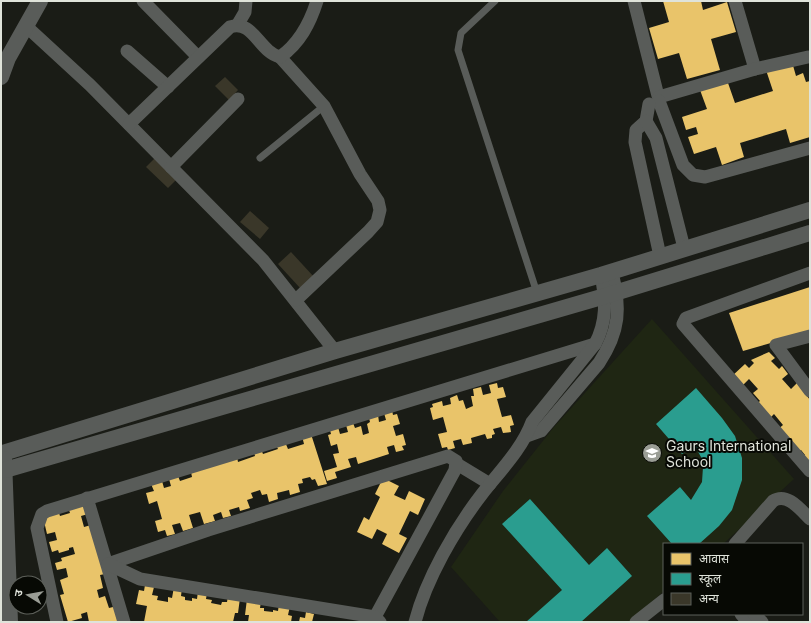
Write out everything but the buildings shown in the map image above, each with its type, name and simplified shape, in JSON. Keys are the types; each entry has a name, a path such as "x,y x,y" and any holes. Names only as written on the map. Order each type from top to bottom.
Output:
{"street":[{"path":"1,77 8,58 40,1"},
{"path":"143,1 198,57"},
{"path":"238,24 244,12 246,1"},
{"path":"280,57 290,50 308,27 317,1"},
{"path":"634,1 656,100 683,165 693,175 704,177 810,148"},
{"path":"735,1 756,69"},
{"path":"129,124 230,27 238,24 246,27 264,48 273,55 280,57 324,106 360,174 378,201 380,210 377,222 368,232 296,300"},
{"path":"26,27 90,85 263,260 336,351"},
{"path":"127,51 168,87"},
{"path":"660,256 635,142 636,130 646,121 656,100 756,69 808,57"},
{"path":"171,167 238,99"},
{"path":"646,121 656,138 684,248"},
{"path":"10,622 2,451 336,351 606,273 810,210"},
{"path":"4,479 810,233"},
{"path":"527,436 541,431 599,363 607,351 613,338 618,314 606,273"},
{"path":"810,273 686,318 683,324 810,471"},
{"path":"415,622 430,577 474,505 527,436 532,422 595,344 604,323 611,294"},
{"path":"810,336 776,345 810,391"},
{"path":"57,622 37,528 42,514 47,511 595,344"},
{"path":"108,564 208,530 448,456 456,461 457,464 490,484"},
{"path":"108,564 140,579 377,620 457,464"},
{"path":"87,498 108,564 124,622"},
{"path":"736,543 773,501 778,498 788,499 810,519"},
{"path":"636,622 663,601"}],"lane":[{"path":"495,1 462,33 458,50 537,293"},
{"path":"260,158 324,106"}],"shaded area":[{"name":"Gaurs International School","path":"652,319 794,479 724,543 663,543 663,592 629,622 500,622 451,567 503,491 554,427"}],"place":[{"name":"Gaurs International School","path":"652,453"}]}
